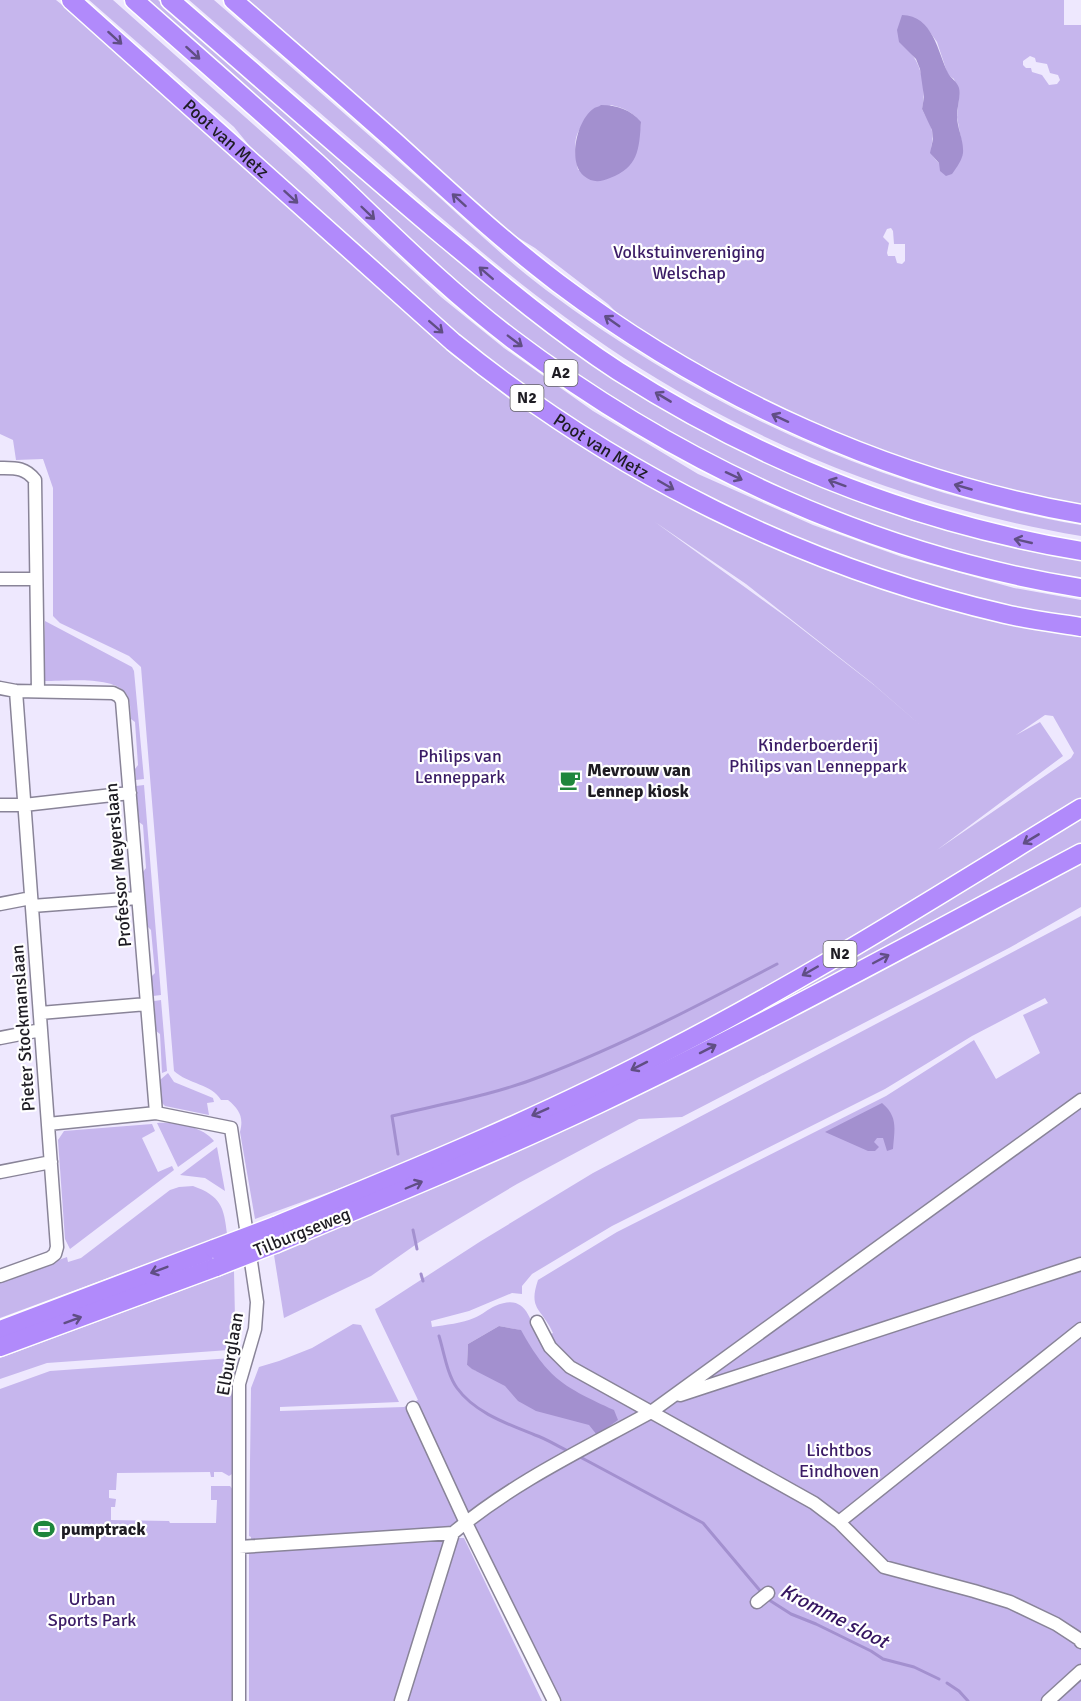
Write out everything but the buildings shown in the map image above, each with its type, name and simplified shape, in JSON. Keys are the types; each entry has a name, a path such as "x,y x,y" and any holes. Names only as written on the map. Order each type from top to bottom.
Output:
{"highway":[{"name":"Poot van Metz","path":"71,0 446,336 483,366 580,434 685,496 801,549 893,582 1006,614 1081,627"},
{"name":"Poot van Metz","path":"134,0 317,164 450,288 512,338 601,401 706,463 818,513 906,545 961,561 1081,588"},
{"name":"A2","path":"170,0 501,285 618,371 722,432 831,481 915,511 1024,542 1081,551"},
{"path":"233,0 464,204 557,282 638,339 766,412 847,447 938,480 997,496 1081,514"},
{"name":"N2","path":"596,1096 660,1055 892,923 1081,808"},
{"name":"N2","path":"596,1096 773,1015 1081,853"},
{"name":"Tilburgseweg","path":"0,1347 216,1267 276,1234 469,1144 596,1096"},
{"name":"Tilburgseweg","path":"0,1330 213,1249 276,1234"}],"street":[{"path":"0,468 21,468 30,473 35,480 38,691 0,688"},
{"path":"0,579 36,579"},
{"name":"Pieter Stockmanslaan","path":"0,1275 50,1258 55,1254 57,1246 16,691"},
{"name":"Professor Meyerslaan","path":"38,691 113,693 122,701 156,1113"},
{"path":"0,805 24,805 130,793"},
{"path":"0,904 138,898"},
{"path":"40,1013 147,1004"},
{"path":"0,1038 41,1030"},
{"path":"239,1547 453,1533 476,1514 551,1467 651,1412 1081,1100"},
{"path":"48,1124 156,1113"},
{"name":"Elburglaan","path":"156,1113 231,1128 257,1302 255,1329 239,1384 239,1701"},
{"path":"0,1172 51,1162"},
{"path":"668,1399 1081,1264"},
{"path":"537,1322 550,1347 570,1367 814,1503 839,1522 884,1567 1010,1602 1081,1639"},
{"path":"839,1522 1081,1329"},
{"path":"413,1408 466,1523 554,1701"},
{"path":"401,1701 453,1533"},
{"path":"1048,1701 1081,1671"}],"green space":[{"name":"Philips van Lenneppark","path":"0,0 56,0 105,39 421,322 451,354 521,408 749,533 1081,633 1081,800 888,918 700,1026 539,1105 404,1165 255,1219 238,1110 228,1100 221,1100 206,1087 174,1071 141,667 129,656 60,623 53,616 53,488 43,459 16,460 13,440 0,434","holes":["655,522 746,584 872,683 926,730 874,685 789,619","1045,715 1053,716 1074,753 1071,758 937,850 1063,756 1040,722 1016,735"]},
{"path":"89,0 113,0 307,172 441,297 504,348 593,411 698,474 813,525 902,557 1014,588 1081,600 1081,620 1009,606 895,576 804,543 688,491 582,428 492,364 429,312 257,155 234,127"},
{"path":"144,0 158,0 467,267 718,438 778,469 913,521 1022,550 1081,560 1081,579 1019,568 908,538 821,507 709,455 604,394 516,332 455,282"},
{"path":"189,0 214,0 498,251 546,290 607,333 669,372 733,408 867,467 937,491 1008,510 1081,525 1081,536 961,509 902,492 843,471 731,420 677,390 591,336 498,265"},
{"name":"Volkstuinvereniging Welschap","path":"245,0 1064,0 1064,25 1081,25 1081,507 927,470 799,420 633,329 608,304 535,248 504,229","holes":["917,20 927,28 937,42 948,75 954,79 959,96 957,117 962,144 939,163 931,151 933,136 922,109 924,95 921,72 910,52","1030,56 1035,58 1036,62 1047,64 1050,73 1058,75 1060,80 1057,84 1049,85 1042,75 1032,72 1031,68 1026,68 1023,61","611,105 628,111 638,119 641,123 637,150 578,170 576,137 584,124","891,228 893,231 894,244 905,244 905,261 902,264 897,263 895,256 888,256 889,243 883,237 887,229"]},
{"path":"45,621 132,667 144,779 136,780 135,769 138,765 135,722 131,719 128,697 121,689 112,684 89,680 45,681 43,676"},
{"path":"144,785 161,995 153,996 151,977 155,973 151,930 147,926 143,872 146,868 143,825 139,822 136,786"},
{"path":"1081,816 1081,845 779,1004 662,1062"},
{"path":"1081,860 1081,907 1009,948 682,1117 639,1119 517,1184 418,1243 371,1276 284,1318 274,1255 280,1249"},
{"name":"Lichtbos Eindhoven","path":"1081,916 1081,1701 547,1701 466,1532 446,1537 251,1548 251,1537 249,1536 251,1388 259,1367 312,1348 353,1324 361,1325 399,1402 280,1407 280,1411 404,1407 418,1400 375,1309 593,1173","holes":["1045,998 1048,1003 1023,1015 1040,1053 996,1079 974,1040 886,1096 617,1232 538,1280 535,1303 553,1333 538,1340 525,1310 513,1303 495,1306 465,1321 432,1327 431,1321 469,1311 512,1293 522,1294 522,1286 532,1274 612,1226 885,1089 972,1036","499,1326 520,1330 529,1345 476,1371 467,1365 468,1344"]},
{"path":"161,1000 167,1071 162,1073 160,1034 156,1031 154,1001"},
{"path":"168,1073 174,1082 213,1098 214,1102 207,1103 209,1115 165,1106 162,1103 160,1080"},
{"path":"157,1123 172,1123 195,1128 214,1141 178,1167"},
{"path":"152,1124 155,1131 142,1138 158,1172 172,1166 174,1170 70,1249 65,1239 58,1140 64,1131"},
{"path":"217,1147 225,1191 205,1178 180,1175"},
{"path":"193,1186 215,1198 222,1210 227,1234 0,1318 0,1281 67,1257 68,1262 81,1258 170,1190"},
{"path":"234,1271 235,1319 229,1350 47,1363 0,1379 0,1358"},
{"name":"Urban Sports Park","path":"232,1358 235,1472 229,1476 222,1472 214,1472 214,1477 211,1477 210,1472 117,1473 116,1490 109,1490 109,1498 116,1499 115,1507 111,1507 111,1520 216,1523 217,1500 211,1500 211,1486 230,1486 234,1491 234,1701 0,1701 0,1389 50,1371"},
{"path":"458,1538 464,1538 542,1701 407,1701"},
{"path":"447,1541 396,1701 249,1701 249,1552"}],"shaded area":[{"path":"902,15 921,21 928,28 948,73 959,88 957,116 963,153 952,174 946,176 940,171 939,163 930,153 932,130 922,109 924,97 920,69 916,59 899,42 897,30"},
{"path":"601,105 623,109 633,114 641,122 638,150 632,163 619,174 597,181 590,180 579,170 575,152 582,122 593,109"},
{"path":"882,1103 893,1119 893,1149 887,1151 883,1138 877,1138 874,1142 879,1147 875,1151 868,1151 825,1132"},
{"path":"499,1326 521,1330 549,1371 570,1388 614,1410 618,1420 597,1435 589,1425 536,1411 518,1401 505,1386 472,1369 467,1365 468,1344"}],"waterway":[{"path":"398,1154 392,1116 487,1094 542,1076 691,1009 777,964"},
{"path":"413,1230 417,1249"},
{"name":"Kromme sloot","path":"421,1274 423,1281"},
{"name":"Kromme sloot","path":"439,1336 451,1376 464,1397 493,1417 544,1438 568,1451"},
{"name":"Kromme sloot","path":"582,1458 703,1523 762,1593"},
{"name":"Kromme sloot","path":"766,1598 791,1614 816,1624 883,1659 914,1667 939,1679"},
{"name":"Kromme sloot","path":"947,1683 968,1701"}],"place":[{"name":"Mevrouw van Lennep kiosk","path":"570,780"},
{"name":"pumptrack","path":"44,1529"}],"park label":[{"name":"Kinderboerderij Philips van Lenneppark","path":"818,756"}]}
